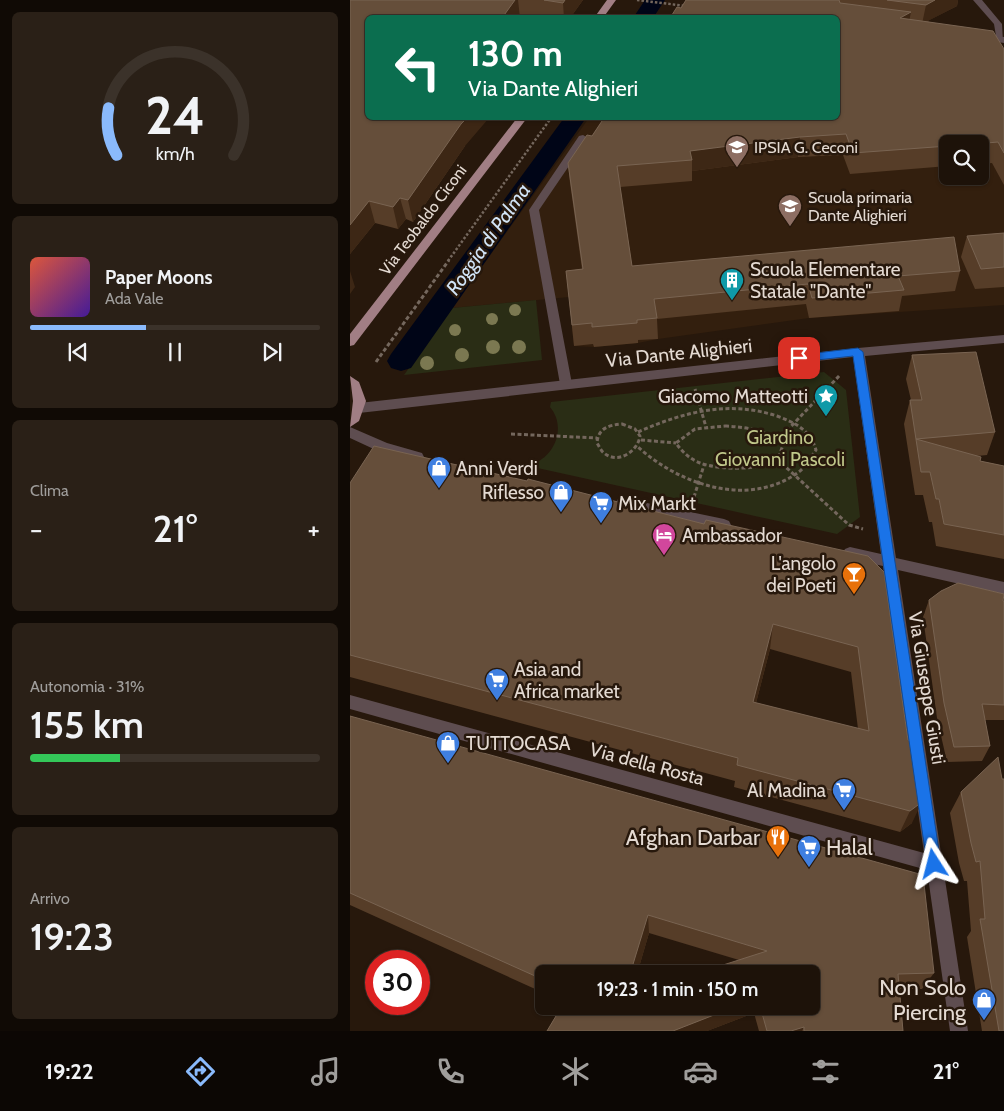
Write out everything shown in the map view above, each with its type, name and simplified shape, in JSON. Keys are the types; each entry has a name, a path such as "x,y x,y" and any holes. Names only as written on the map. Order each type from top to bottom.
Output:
{"main road":[{"path":"600,15 612,0"},
{"name":"Via Teobaldo Ciconi","path":"350,342 520,120"},
{"path":"350,380 358,389 360,399 359,408 350,422"}],"street":[{"path":"971,36 1003,42 998,24 977,0"},
{"path":"566,384 534,210 583,138"},
{"name":"Via Dante Alighieri","path":"359,408 858,352 1004,339"},
{"name":"Via Giuseppe Giusti","path":"858,352 959,1031"},
{"path":"350,432 383,447 431,460"},
{"path":"611,501 735,528"},
{"path":"840,550 1004,588"},
{"name":"Via della Rosta","path":"350,702 934,864"}],"path":[{"path":"637,0 690,7"},
{"path":"376,362 550,120"},
{"path":"778,440 840,375"},
{"path":"694,385 706,427"},
{"path":"638,432 680,414 721,406 754,409 796,423 810,434 816,450 811,462 796,476 777,484 741,490 698,484 666,472 647,458 638,448"},
{"path":"615,424 629,425 638,432 641,440 638,448 629,455 615,457 599,448 596,438 603,429 615,424"},
{"path":"676,443 685,433 695,428 741,427 760,431 778,440 783,445 777,459"},
{"path":"511,434 596,438"},
{"path":"641,440 676,443"},
{"path":"676,443 681,451 704,464 728,468 747,467 777,459"},
{"path":"777,459 849,525 864,529"},
{"path":"692,503 704,464"}],"shaded area":[{"name":"Scuola primaria Dante Alighieri","path":"1004,78 1004,305 809,318 638,343 594,347 574,346 569,297 452,308 588,120 840,120 840,118"}],"green space":[{"path":"536,300 542,360 404,375 452,308"},
{"name":"Giardino Giovanni Pascoli","path":"824,372 846,390 860,517 837,534 533,467 535,463 548,453 556,439 558,431 557,422 555,414 550,407 551,402"}],"building":[{"path":"350,0 515,0 504,15 365,15 365,120 465,120 408,200 400,198 393,207 369,201 350,225"},
{"path":"544,0 565,0 563,3"},
{"path":"686,0 839,0 840,3 911,12 900,18 993,31 1004,49 1004,153 998,142 989,143 989,135 939,135 939,147 853,153 846,134 800,137 690,151 692,160 617,166 632,266 954,237 960,271 898,276 904,290 812,298 808,284 654,299 657,318 637,320 637,323 592,327 592,323 572,325 566,271 583,269 568,163 587,135 592,136 603,120 840,120 840,15 672,15 677,7 681,8"},
{"path":"887,0 935,0 926,5"},
{"path":"1004,233 1004,267 981,269 967,236"},
{"path":"976,352 995,432 916,439 981,457 980,461 1004,466 1004,535 944,524 939,499 936,499 930,472 921,472 910,400 922,400 912,355"},
{"path":"374,446 527,481 528,479 704,524 706,520 868,556 884,572 908,740 914,742 922,802 910,811 737,765 738,758 350,655 350,483","holes":["773,624 858,647 869,731 753,702"]},
{"path":"958,583 1004,594 1004,705 982,704 990,746 954,747 944,703 929,600 941,591"},
{"path":"350,716 923,875 934,973 898,974 903,1031 804,1031 804,1027 791,1031 767,1031 763,1015 820,1015 820,965 723,965 767,951 648,915 633,965 535,965 535,976 350,893"},
{"path":"998,757 1002,779 1004,779 1004,1031 999,1031 980,919 985,919 980,861 976,862 961,792"},
{"path":"557,1015 714,1015 673,1031 547,1031"}],"waterway":[{"name":"Roggia di Palma","path":"645,15 655,0"},
{"name":"Roggia di Palma","path":"401,361 574,120"}],"place":[{"name":"IPSIA G. Ceconi","path":"737,168"},
{"name":"Scuola primaria Dante Alighieri","path":"790,227"},
{"name":"Scuola Elementare Statale \"Dante\"","path":"732,301"},
{"name":"Giacomo Matteotti","path":"826,417"},
{"name":"Anni Verdi","path":"439,489"},
{"name":"Riflesso","path":"561,513"},
{"name":"Mix Markt","path":"601,524"},
{"name":"Ambassador","path":"664,556"},
{"name":"L'angolo dei Poeti","path":"854,595"},
{"name":"Asia and Africa market","path":"497,701"},
{"name":"TUTTOCASA","path":"448,764"},
{"name":"Al Madina","path":"844,811"},
{"name":"Afghan Darbar","path":"778,858"},
{"name":"Halal","path":"809,868"},
{"name":"Non Solo Piercing","path":"984,1021"}],"route":[{"path":"799,358 858,352 934,864"}]}
